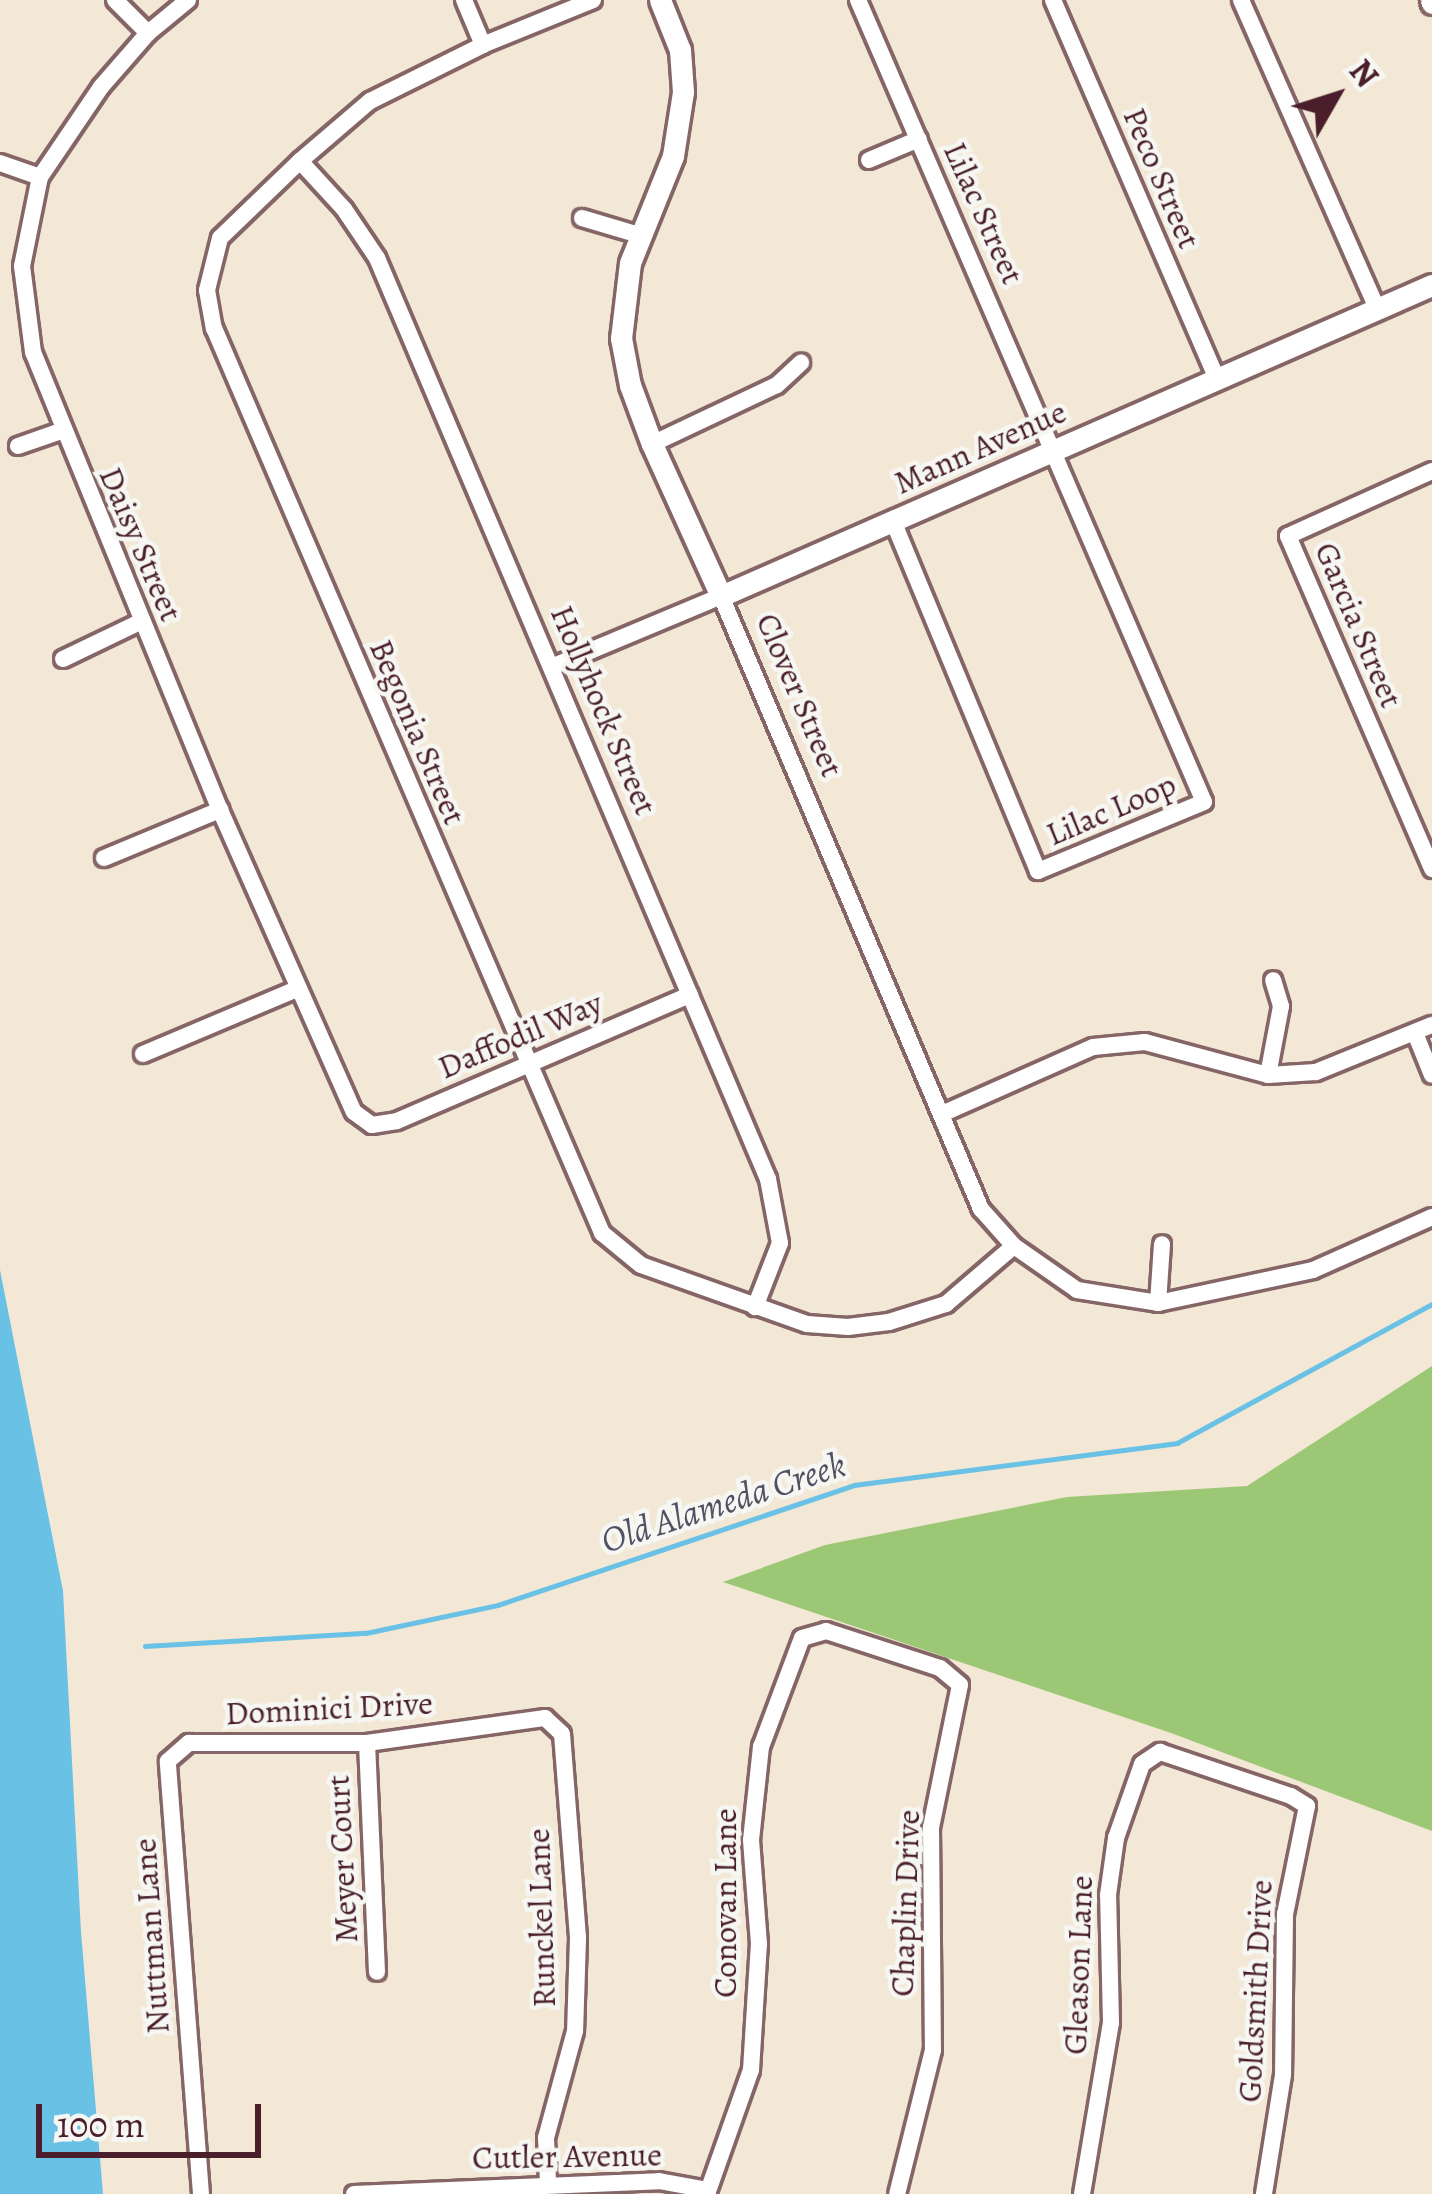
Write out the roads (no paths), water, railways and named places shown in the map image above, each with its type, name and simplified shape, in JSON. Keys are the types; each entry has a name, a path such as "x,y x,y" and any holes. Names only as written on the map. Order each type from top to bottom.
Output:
{"street":[{"path":"115,0 148,33"},
{"name":"Daisy Street","path":"188,0 148,33 101,87 40,177 22,266 33,352 61,431 220,810 354,1112 372,1125"},
{"path":"464,0 483,45"},
{"name":"Begonia Street","path":"592,0 483,45 370,101 300,161 220,238 208,290 214,328 602,1233 641,1265 807,1324 889,1322 946,1304 1014,1246"},
{"name":"Clover Street","path":"660,0 680,50 683,92 673,155 639,236 622,292 622,338 630,385 981,1209 1014,1246 1077,1290 1158,1303 1313,1270 1432,1217"},
{"name":"Lilac Street","path":"858,0 1055,450"},
{"name":"Peco Street","path":"1053,0 1217,379"},
{"path":"1241,0 1378,310"},
{"path":"869,160 919,139"},
{"name":"Hollyhock Street","path":"300,161 344,209 377,258 768,1179 780,1243 755,1307"},
{"path":"0,163 40,177"},
{"path":"582,218 639,236"},
{"name":"Mann Avenue","path":"554,666 1432,286"},
{"path":"652,444 778,385 801,363"},
{"path":"18,446 61,431"},
{"name":"Lilac Loop","path":"893,521 1038,872 1204,802 1055,450"},
{"name":"Garcia Street","path":"1432,471 1288,536 1432,869"},
{"path":"63,659 142,621"},
{"path":"104,858 220,810"},
{"path":"1268,1075 1281,1006 1273,980"},
{"path":"143,1054 299,988"},
{"name":"Daffodil Way","path":"372,1125 397,1121 690,995"},
{"path":"944,1113 1093,1047 1145,1042 1268,1075 1316,1072 1424,1029 1432,1075"},
{"path":"1158,1303 1162,1244"},
{"name":"Conovan Lane","path":"707,2192 751,2070 759,1944 751,1840 761,1748 802,1637 826,1631"},
{"name":"Chaplin Drive","path":"826,1631 940,1667 960,1685 932,1827 933,2050 897,2194"},
{"name":"Dominici Drive","path":"179,1749 189,1743 367,1743 545,1718 554,1721"},
{"name":"Runckel Lane","path":"548,2182 546,2138 574,2031 578,1938 562,1734 554,1721"},
{"name":"Meyer Court","path":"367,1743 377,1972"},
{"name":"Nuttman Lane","path":"179,1749 168,1761 201,2194"},
{"name":"Gleason Lane","path":"1082,2194 1111,2023 1108,1895 1116,1838 1142,1764 1160,1752"},
{"name":"Goldsmith Drive","path":"1160,1752 1292,1796 1307,1806 1286,1914 1283,2075 1264,2194"},
{"name":"Cutler Avenue","path":"354,2194 548,2182 659,2181 707,2192"}],"water":[{"path":"0,1270 63,1591 81,1932 103,2194 0,2194"}],"waterway":[{"name":"Old Alameda Creek","path":"145,1646 366,1633 498,1605 854,1485 1177,1443 1432,1304"}]}
